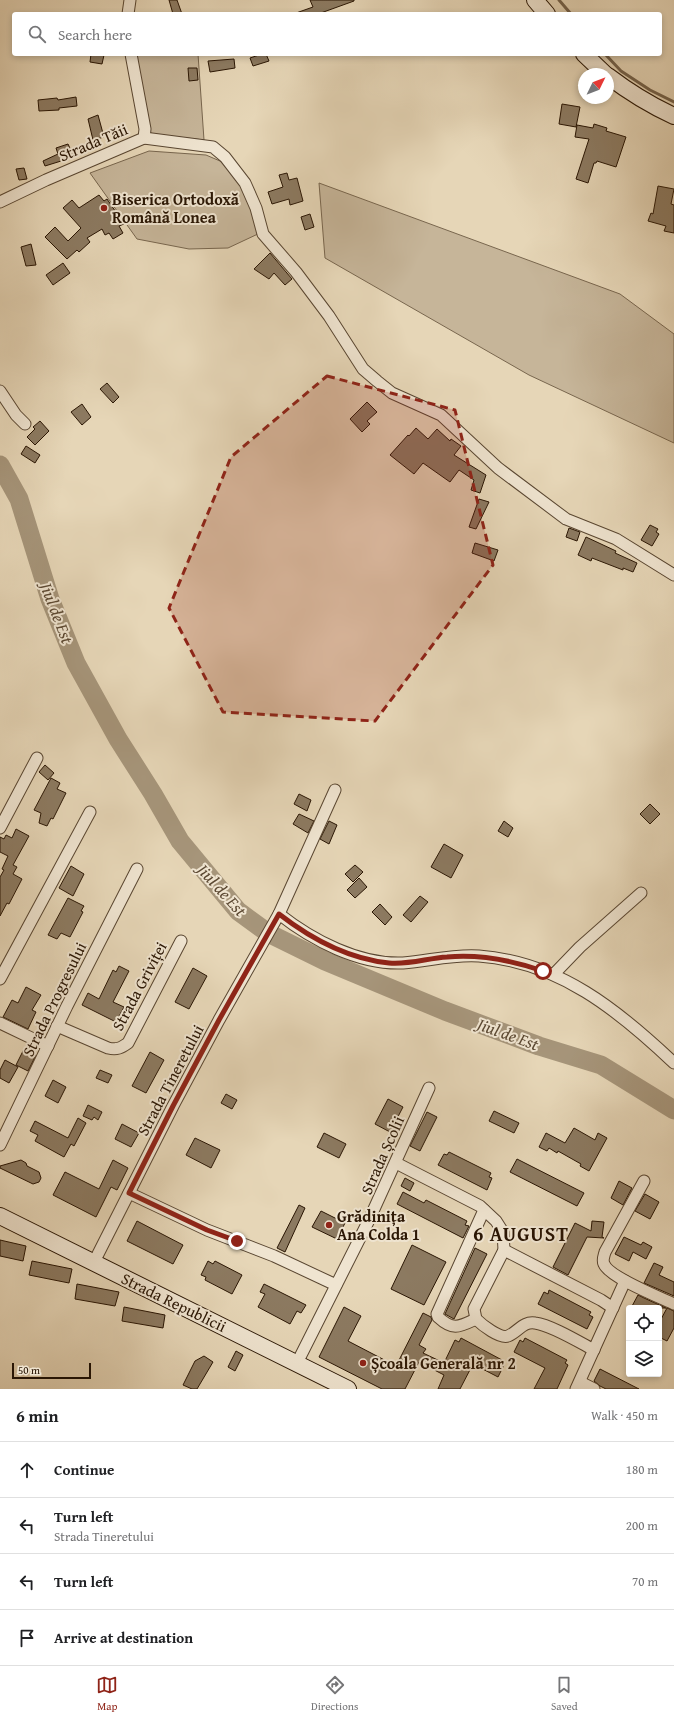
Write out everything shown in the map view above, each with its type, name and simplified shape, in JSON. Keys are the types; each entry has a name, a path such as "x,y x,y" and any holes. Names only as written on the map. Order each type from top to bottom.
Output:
{"street":[{"path":"128,12 130,0"},
{"path":"535,0 545,12"},
{"name":"Strada Tăii","path":"0,202 53,176 144,138 145,130 131,56"},
{"path":"586,56 599,68"},
{"path":"614,80 641,99 674,116"},
{"path":"144,138 213,147 225,157 245,184 256,208 263,234 306,284 329,316 363,369 377,381 392,393 441,416 498,468 566,519 616,539 674,575"},
{"path":"0,391 16,415 25,424"},
{"path":"0,828 37,758"},
{"name":"Strada Tineretului","path":"94,1262 173,1106 277,918 335,790"},
{"path":"0,979 90,812"},
{"name":"Strada Progresului","path":"0,1145 57,1026 137,869"},
{"path":"554,974 580,947 641,893"},
{"path":"277,918 319,940 358,956 389,963 404,963 448,957 477,956 514,961 554,974 593,995 642,1034 674,1063"},
{"name":"Strada Griviței","path":"57,1026 108,1048 116,1050 121,1048 128,1043 182,941"},
{"path":"0,1023 48,1046"},
{"name":"Strada Școlii","path":"297,1363 396,1163 429,1088"},
{"path":"396,1163 465,1198 484,1210 496,1221 503,1232 504,1250 474,1309 476,1319 490,1330 502,1336 507,1336 526,1323 536,1323 552,1329 594,1350"},
{"path":"644,1181 605,1252 603,1259 604,1265 625,1281 674,1304"},
{"path":"129,1193 207,1230 274,1256 336,1285"},
{"path":"476,1319 458,1327 450,1327 438,1317 437,1314 484,1210"},
{"name":"Strada Republicii","path":"0,1216 348,1389"},
{"path":"504,1250 601,1300 613,1308"},
{"path":"594,1389 578,1385 625,1281"}],"highlighted area":[{"path":"327,376 455,410 493,565 375,721 223,712 169,608 231,457"}],"shaded area":[{"path":"135,56 198,56 204,140 152,134 149,130"},
{"path":"149,151 206,155 220,161 241,183 260,233 228,248 189,249 137,239 90,173"},
{"path":"319,183 620,294 674,334 674,443 529,375 325,258"}],"building":[{"path":"169,0 177,0 181,12 172,12"},
{"path":"310,0 354,0 324,12 299,12 313,7"},
{"path":"91,56 104,56 102,64 90,62"},
{"path":"256,56 267,56 269,61 253,66 250,58"},
{"path":"234,59 235,68 210,72 208,61"},
{"path":"188,68 197,68 198,80 189,81"},
{"path":"76,97 77,106 59,108 59,110 39,111 38,100 57,98 58,100"},
{"path":"562,104 580,107 576,127 559,124"},
{"path":"98,115 104,137 93,140 88,119"},
{"path":"594,124 607,128 606,131 626,137 616,167 597,161 594,163 588,183 576,179 589,139 575,137 577,125 593,128"},
{"path":"68,144 74,157 45,166 43,161 58,154 56,148"},
{"path":"24,168 27,179 19,180 16,169"},
{"path":"287,173 289,180 297,178 303,201 290,205 289,199 272,204 268,192 283,187 279,175"},
{"path":"658,186 674,189 671,204 674,205 674,233 664,231 666,226 648,221 651,213 653,214"},
{"path":"99,195 104,201 107,199 124,224 119,226 123,233 113,239 109,233 105,235 102,229 87,238 90,242 79,252 77,250 67,259 45,237 55,227 68,241 81,228 63,208 72,200 79,208"},
{"path":"310,214 314,227 305,230 301,217"},
{"path":"31,244 36,265 26,266 21,247"},
{"path":"270,253 292,279 285,285 274,273 269,279 254,269"},
{"path":"63,263 70,273 53,285 46,275"},
{"path":"107,383 119,397 113,403 100,389"},
{"path":"367,402 377,412 367,421 370,424 362,432 350,419"},
{"path":"82,404 91,417 82,425 71,412"},
{"path":"40,421 49,431 35,445 27,437 35,429 33,427"},
{"path":"416,428 428,439 437,429 450,441 451,439 461,446 454,455 486,475 480,493 471,490 474,480 459,470 450,482 423,463 414,474 390,455"},
{"path":"26,446 40,455 35,463 21,454"},
{"path":"479,499 489,502 476,529 469,527"},
{"path":"650,525 658,529 656,532 659,534 652,546 641,540"},
{"path":"569,528 580,532 577,541 566,537"},
{"path":"586,537 637,563 633,572 623,568 623,570 592,558 591,561 578,555"},
{"path":"475,543 498,550 494,561 472,553"},
{"path":"45,765 54,773 48,780 39,772"},
{"path":"51,778 60,783 57,789 66,793 53,819 51,818 47,826 39,823 41,813 34,810"},
{"path":"299,794 311,800 307,811 294,804"},
{"path":"650,804 660,814 650,824 640,814"},
{"path":"299,814 314,821 308,833 293,824"},
{"path":"329,821 337,825 329,844 320,839"},
{"path":"504,821 513,828 508,837 498,831"},
{"path":"16,829 29,836 13,865 17,867 13,874 22,879 9,904 7,903 0,916 0,877 4,870 2,869 8,856 0,852 0,837 4,839 6,835 12,838"},
{"path":"444,844 463,855 451,878 431,867"},
{"path":"355,865 363,872 353,882 345,874"},
{"path":"71,866 84,874 73,896 59,888"},
{"path":"359,878 367,887 355,898 347,890"},
{"path":"420,896 428,902 411,922 403,915"},
{"path":"68,898 84,906 81,911 83,912 70,937 61,933 57,939 48,935"},
{"path":"380,904 392,917 385,925 372,912"},
{"path":"119,966 129,971 113,1002 124,1007 116,1022 82,1005 88,993 99,999 113,970 116,972"},
{"path":"193,968 207,976 189,1009 175,1002"},
{"path":"26,987 41,995 32,1010 36,1012 28,1029 3,1017 12,1000 18,1003"},
{"path":"24,1049 36,1055 28,1071 16,1065"},
{"path":"150,1052 164,1060 146,1093 132,1086"},
{"path":"5,1060 18,1067 9,1083 0,1078 0,1070"},
{"path":"100,1070 112,1075 108,1083 96,1078"},
{"path":"53,1080 66,1087 58,1103 45,1096"},
{"path":"226,1094 237,1100 232,1109 221,1103"},
{"path":"388,1099 403,1107 390,1132 375,1124"},
{"path":"88,1105 102,1112 98,1120 94,1117 92,1120 83,1116"},
{"path":"494,1111 519,1123 514,1133 489,1121"},
{"path":"427,1112 437,1117 420,1151 410,1146"},
{"path":"78,1118 86,1123 74,1146 71,1144 64,1157 35,1141 38,1135 30,1131 35,1121 68,1138"},
{"path":"122,1124 139,1133 131,1147 115,1139"},
{"path":"574,1128 595,1140 598,1133 607,1138 589,1171 580,1166 581,1164 558,1151 557,1153 549,1148 547,1151 539,1147 546,1133 565,1143"},
{"path":"324,1133 346,1144 339,1158 317,1147"},
{"path":"195,1138 220,1150 211,1168 186,1155"},
{"path":"449,1152 491,1173 489,1177 492,1178 487,1190 438,1165 444,1154 447,1155"},
{"path":"517,1159 584,1193 577,1206 510,1172"},
{"path":"21,1160 26,1163 27,1166 39,1172 41,1178 39,1182 33,1184 0,1168 0,1166"},
{"path":"113,1160 128,1168 117,1190 111,1187 96,1217 53,1195 65,1172 99,1189"},
{"path":"405,1178 414,1183 410,1191 401,1186"},
{"path":"619,1181 632,1188 623,1205 611,1198"},
{"path":"403,1192 424,1203 426,1200 467,1221 465,1225 469,1226 463,1238 397,1204"},
{"path":"645,1194 659,1202 650,1219 635,1211"},
{"path":"299,1205 305,1208 285,1252 277,1248"},
{"name":"Grădinița Ana Colda 1","path":"321,1211 345,1223 337,1239 312,1227"},
{"path":"137,1221 183,1245 173,1264 127,1241"},
{"path":"592,1221 604,1222 602,1237 604,1238 587,1237 568,1275 553,1267 575,1223 591,1231"},
{"path":"624,1237 641,1245 643,1242 652,1247 646,1259 633,1252 629,1261 615,1254"},
{"path":"0,1240 26,1246 23,1261 0,1256"},
{"path":"412,1245 446,1262 424,1305 391,1289"},
{"path":"475,1248 487,1254 454,1319 445,1314"},
{"path":"32,1261 72,1269 69,1283 29,1275"},
{"path":"208,1261 213,1264 215,1261 242,1275 232,1294 205,1280 206,1277 201,1275"},
{"path":"654,1263 663,1267 659,1275 674,1282 674,1296 644,1283"},
{"path":"77,1284 119,1292 115,1306 75,1299"},
{"path":"264,1284 306,1305 301,1313 297,1311 290,1324 258,1307 265,1294 260,1292"},
{"path":"549,1290 591,1312 589,1315 593,1317 587,1329 538,1304 544,1292 548,1294"},
{"path":"638,1295 659,1305 633,1305"},
{"path":"124,1307 165,1315 163,1328 122,1321"},
{"path":"344,1307 361,1316 348,1341 396,1366 423,1313 431,1317 432,1320 419,1345 426,1349 423,1353 444,1363 455,1340 459,1342 461,1338 502,1360 501,1363 504,1365 498,1377 473,1364 460,1389 438,1389 444,1375 419,1362 405,1389 382,1389 319,1357"},
{"path":"667,1308 674,1311 674,1328 667,1341 662,1338 662,1317"},
{"path":"525,1338 567,1360 565,1363 568,1365 557,1389 534,1389 545,1368 514,1352 520,1340 523,1342"},
{"path":"236,1351 243,1355 235,1371 228,1367"},
{"path":"204,1356 213,1362 197,1389 192,1389 183,1385 195,1361"},
{"path":"600,1369 639,1389 606,1389 600,1386 594,1381"}],"waterway":[{"path":"559,0 569,12"},
{"path":"607,56 621,71 650,90 674,102"},
{"name":"Jiul de Est","path":"0,465 19,499 50,599 76,663 118,739 153,794 180,841 238,911 268,933 325,961 445,1011 539,1046 601,1065 674,1110"}],"place":[{"name":"Biserica Ortodoxă Română Lonea","path":"104,208"},
{"name":"Grădinița Ana Colda 1","path":"329,1225"},
{"name":"Școala Generală nr 2","path":"363,1363"}],"district":[{"name":"6 AUGUST","path":"521,1234"}],"route":[{"path":"237,1241 207,1230 129,1193 219,1020 279,914 298,930 337,949 375,960 389,963 404,963 448,957 477,956 514,961 543,971"}]}
